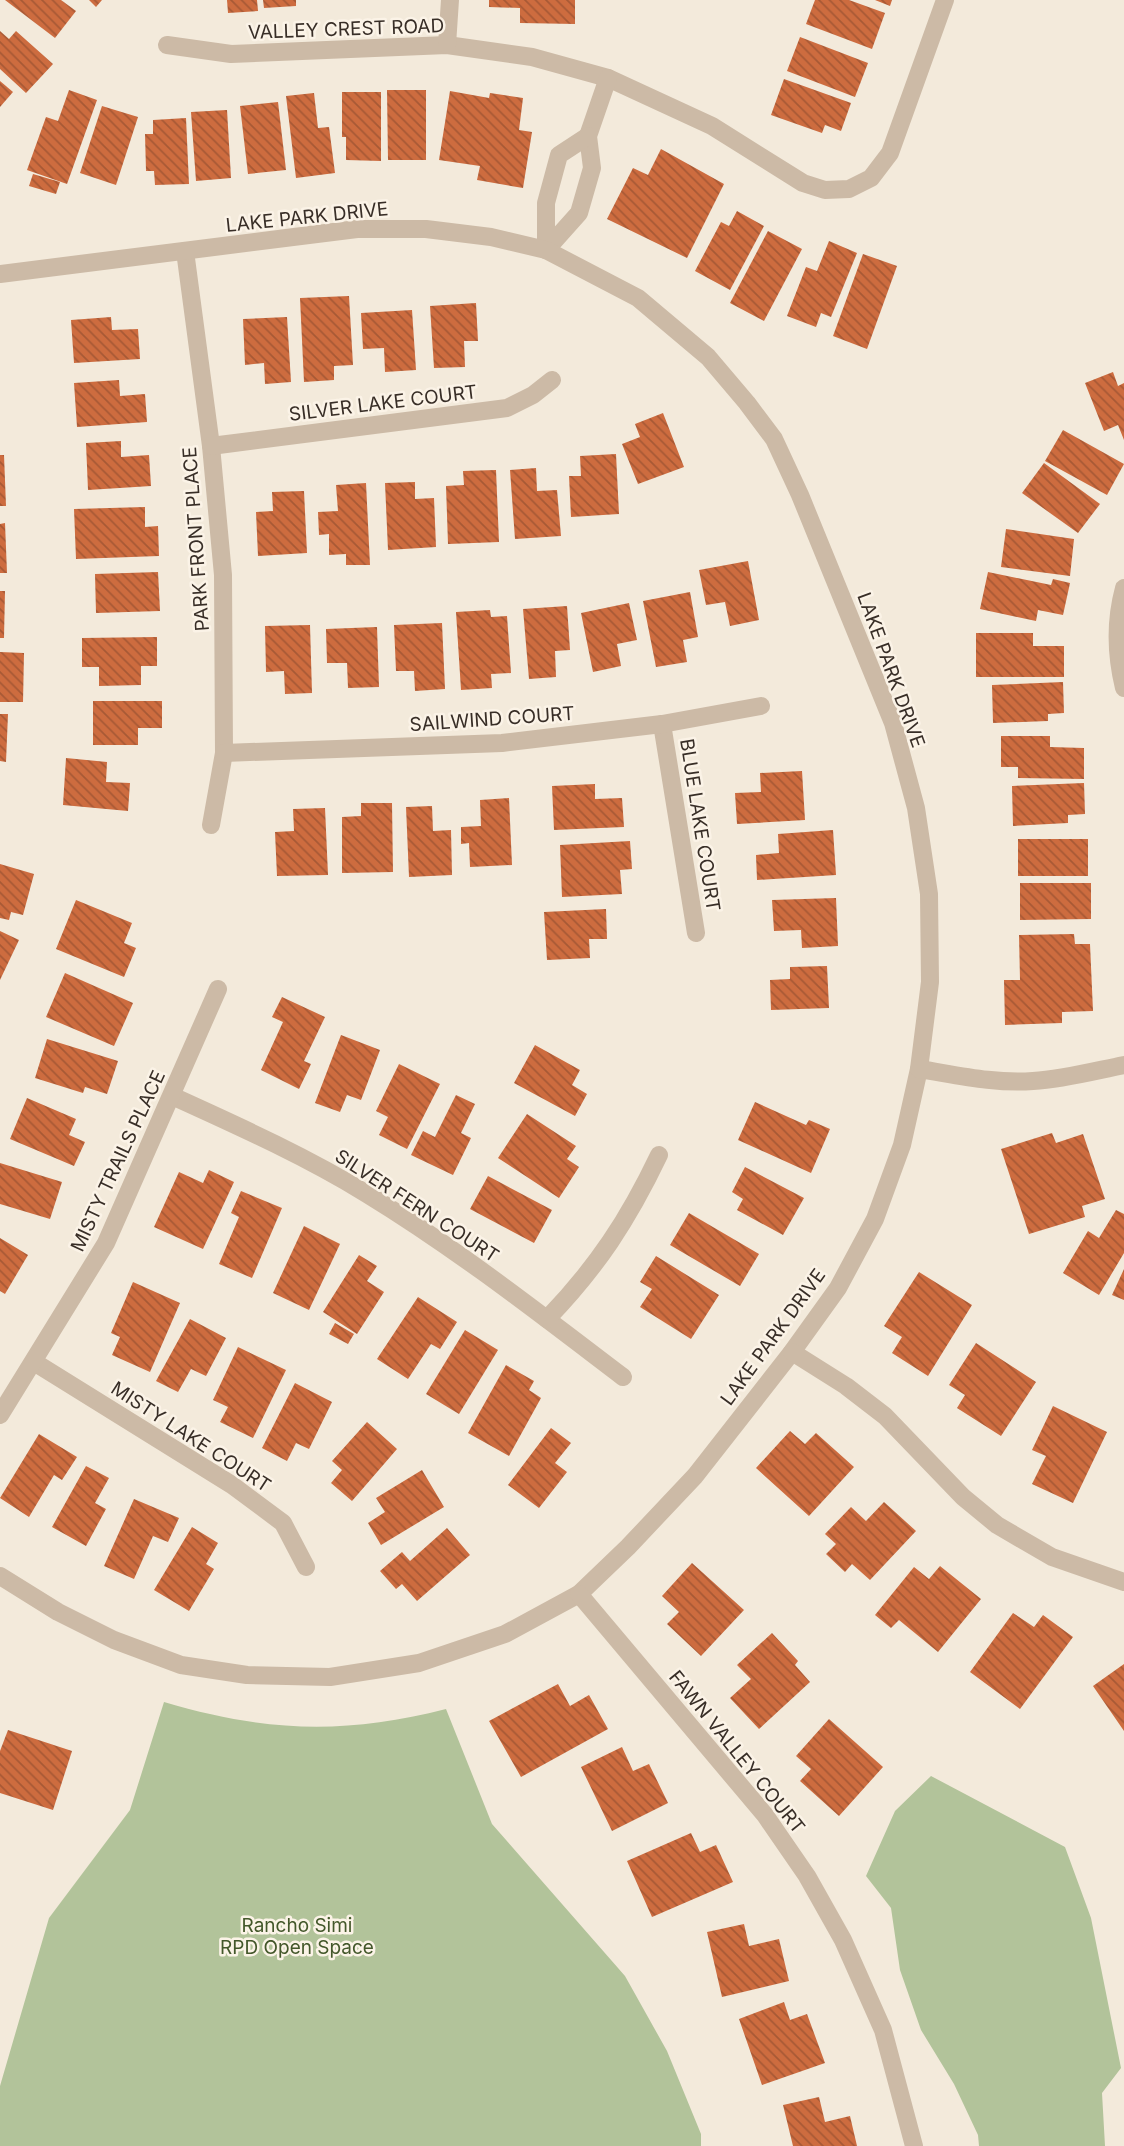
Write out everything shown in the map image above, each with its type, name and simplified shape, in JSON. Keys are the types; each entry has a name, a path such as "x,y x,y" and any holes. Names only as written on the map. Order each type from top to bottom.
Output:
{"street":[{"path":"447,45 450,0"},
{"name":"VALLEY CREST ROAD","path":"167,45 231,54 447,45 532,57 608,78 712,126 803,183 825,190 849,189 871,178 890,153 945,0"},
{"path":"546,250 579,213 592,167 588,136 608,78"},
{"path":"546,250 546,203 559,155 588,136"},
{"name":"LAKE PARK DRIVE","path":"0,274 357,229 412,229 492,237 546,250 638,298 708,357 747,403 774,439 794,484 893,723 916,808 929,894 930,982 919,1069 902,1145 875,1219 838,1288 793,1352 695,1476 579,1594 505,1634 419,1663 330,1677 247,1675 181,1665 114,1640 58,1612 0,1576"},
{"name":"PARK FRONT PLACE","path":"185,251 211,446 223,575 224,753 211,825"},
{"name":"SILVER LAKE COURT","path":"211,446 507,408 533,395 552,380"},
{"path":"1124,588 1117,629 1119,668 1124,688"},
{"name":"SAILWIND COURT","path":"224,753 502,743 662,723 761,706"},
{"name":"BLUE LAKE COURT","path":"662,723 696,933"},
{"name":"MISTY TRAILS PLACE","path":"0,1415 106,1243 218,989"},
{"path":"919,1069 991,1080 1031,1082 1124,1065"},
{"name":"SILVER FERN COURT","path":"172,1096 277,1144 366,1193 441,1241 623,1377"},
{"path":"547,1319 581,1284 613,1241 638,1199 659,1155"},
{"path":"793,1352 846,1386 885,1416 963,1497 997,1525 1052,1557 1124,1582"},
{"name":"MISTY LAKE COURT","path":"34,1362 232,1485 283,1523 306,1567"},
{"name":"FAWN VALLEY COURT","path":"579,1594 765,1815 807,1876 843,1940 883,2030 914,2146"}],"green space":[{"name":"Rancho Simi RPD Open Space","path":"164,1702 236,1719 305,1726 373,1723 446,1709 492,1824 625,1976 667,2051 701,2134 701,2146 0,2146 0,2086 49,1918 130,1810"},
{"path":"931,1776 1065,1847 1091,1918 1121,2068 1102,2093 1105,2146 979,2146 978,2135 954,2084 921,2030 900,1970 891,1908 866,1876 895,1811"}],"building":[{"path":"5,0 61,0 76,11 55,38"},
{"path":"89,0 102,0 96,7"},
{"path":"227,0 257,0 258,11 228,13"},
{"path":"263,0 296,0 296,6 264,8"},
{"path":"489,0 575,0 575,24 520,23 520,8 489,7"},
{"path":"815,0 849,0 885,13 872,49 806,24"},
{"path":"875,0 892,0 890,6"},
{"path":"0,31 9,39 16,31 53,64 26,93 0,69"},
{"path":"800,37 868,63 855,97 787,71"},
{"path":"784,79 851,103 841,131 825,125 822,133 771,115"},
{"path":"0,81 13,92 0,107"},
{"path":"69,90 97,100 67,184 27,170 46,117 58,121"},
{"path":"387,90 426,90 426,160 388,160"},
{"path":"450,91 489,98 490,93 523,98 519,130 532,132 523,188 477,180 480,166 439,160"},
{"path":"342,92 381,92 381,161 346,160 346,137 342,137"},
{"path":"314,93 318,128 329,127 335,173 296,178 286,96"},
{"path":"278,102 286,170 248,174 240,106"},
{"path":"102,106 138,117 116,185 80,173"},
{"path":"227,110 231,178 196,181 191,112"},
{"path":"186,118 189,184 155,185 154,171 146,171 145,134 153,134 153,120"},
{"path":"661,149 724,184 687,258 607,219 633,168 648,175"},
{"path":"33,174 60,182 56,194 29,186"},
{"path":"737,211 764,226 730,290 695,271 721,222 729,226"},
{"path":"768,231 802,249 764,321 730,303"},
{"path":"829,241 857,253 831,317 821,313 816,327 787,316 806,267 817,271"},
{"path":"863,254 897,266 867,349 833,336"},
{"path":"349,296 353,365 334,366 334,380 304,382 300,298"},
{"path":"476,303 478,341 464,341 465,367 434,368 430,306"},
{"path":"412,310 416,370 385,372 384,348 363,349 361,313"},
{"path":"111,317 112,330 138,329 140,359 74,363 71,320"},
{"path":"287,317 291,382 265,384 264,363 245,365 243,319"},
{"path":"1113,372 1118,386 1124,383 1124,440 1118,425 1104,431 1085,383"},
{"path":"119,380 120,396 145,394 147,422 77,427 74,383"},
{"path":"663,413 684,467 638,484 622,444 640,437 635,424"},
{"path":"1063,430 1124,464 1107,495 1045,461"},
{"path":"121,441 121,457 149,455 151,486 88,490 86,443"},
{"path":"616,454 619,514 571,517 569,476 581,476 580,456"},
{"path":"0,455 4,455 6,506 0,506"},
{"path":"1044,463 1100,504 1078,533 1022,493"},
{"path":"536,468 537,491 557,490 561,536 515,539 510,470"},
{"path":"496,470 499,542 448,544 446,486 464,485 463,471"},
{"path":"415,482 415,499 434,498 436,547 388,550 385,483"},
{"path":"366,483 370,565 346,565 346,554 329,555 329,534 319,535 318,512 338,511 336,485"},
{"path":"304,491 307,553 258,556 256,512 273,511 272,492"},
{"path":"145,507 145,527 158,526 159,556 76,559 74,509"},
{"path":"5,523 7,573 0,573 0,524"},
{"path":"1006,529 1074,539 1070,576 1001,567"},
{"path":"748,561 759,620 730,626 725,602 706,605 699,570"},
{"path":"158,572 160,611 96,613 95,574"},
{"path":"988,572 1051,585 1053,579 1070,583 1063,615 1038,610 1036,621 980,609"},
{"path":"0,591 5,591 4,638 0,638"},
{"path":"690,592 698,637 683,640 687,662 656,667 643,601"},
{"path":"629,603 637,640 617,644 621,666 593,672 581,613"},
{"path":"567,606 570,650 555,651 556,677 529,679 523,609"},
{"path":"490,610 491,617 507,616 511,673 491,674 492,688 461,690 456,612"},
{"path":"442,623 445,689 415,691 414,671 396,671 394,625"},
{"path":"310,625 312,693 285,694 284,671 266,672 265,626"},
{"path":"377,627 379,687 348,688 347,663 327,663 326,629"},
{"path":"976,633 1033,633 1033,646 1064,646 1064,677 976,677"},
{"path":"157,637 157,666 141,666 141,685 99,686 99,667 82,667 82,638"},
{"path":"0,652 24,653 23,702 0,702"},
{"path":"1063,682 1064,713 1048,714 1048,721 993,723 992,685"},
{"path":"93,701 162,701 162,728 138,728 138,745 93,745"},
{"path":"0,714 8,714 6,762 0,761"},
{"path":"1001,736 1050,736 1050,747 1084,748 1084,779 1018,778 1018,767 1001,767"},
{"path":"66,758 107,762 106,782 130,783 128,811 63,805"},
{"path":"802,771 805,820 737,824 735,793 761,792 760,773"},
{"path":"1084,783 1085,814 1068,815 1068,823 1013,826 1012,786"},
{"path":"595,784 595,799 622,798 624,827 554,830 552,786"},
{"path":"509,798 512,865 470,867 469,843 461,844 461,827 481,826 480,800"},
{"path":"361,803 392,803 393,872 342,873 342,817 361,816"},
{"path":"432,806 433,831 451,830 452,875 409,877 406,807"},
{"path":"325,808 328,875 277,876 275,832 294,831 293,809"},
{"path":"833,830 836,875 757,880 756,855 779,853 778,834"},
{"path":"1018,839 1088,839 1088,876 1018,876"},
{"path":"630,841 632,869 620,870 622,894 562,897 560,845"},
{"path":"0,864 34,874 23,915 11,912 9,920 0,918"},
{"path":"1020,883 1091,883 1091,919 1020,920"},
{"path":"836,898 838,946 802,948 801,930 774,931 772,900"},
{"path":"76,900 132,923 124,943 136,948 124,977 56,949"},
{"path":"606,909 607,939 589,939 590,958 547,960 544,912"},
{"path":"0,931 19,940 0,980"},
{"path":"1074,934 1075,944 1090,944 1093,1011 1062,1012 1062,1023 1005,1025 1004,980 1020,980 1019,935"},
{"path":"827,966 829,1008 771,1010 770,980 790,979 790,967"},
{"path":"65,973 133,1003 114,1046 46,1017"},
{"path":"282,997 325,1017 304,1061 311,1064 299,1089 261,1070 283,1022 272,1017"},
{"path":"341,1035 380,1050 361,1100 347,1095 340,1112 315,1103"},
{"path":"47,1039 118,1061 107,1094 85,1087 83,1093 35,1078"},
{"path":"535,1045 580,1070 572,1085 587,1094 575,1116 514,1083"},
{"path":"399,1064 440,1084 407,1149 379,1135 388,1117 376,1111"},
{"path":"456,1095 475,1104 461,1133 471,1138 453,1175 411,1155 423,1131 435,1137"},
{"path":"27,1098 76,1119 69,1135 85,1142 74,1166 10,1139"},
{"path":"755,1102 806,1125 809,1120 830,1129 811,1173 738,1140"},
{"path":"527,1114 576,1146 567,1159 579,1167 559,1198 498,1158"},
{"path":"1052,1133 1056,1143 1083,1134 1105,1199 1082,1206 1085,1217 1029,1234 1001,1149"},
{"path":"0,1163 62,1182 50,1219 0,1204"},
{"path":"745,1167 804,1198 783,1235 737,1210 743,1199 732,1192"},
{"path":"209,1170 234,1182 203,1249 154,1227 179,1172 203,1183"},
{"path":"488,1176 552,1210 534,1243 470,1209"},
{"path":"241,1191 282,1208 252,1278 219,1264 239,1217 231,1213"},
{"path":"1116,1210 1124,1214 1124,1253 1099,1295 1063,1273 1088,1231 1099,1238"},
{"path":"689,1213 759,1254 740,1286 670,1245"},
{"path":"304,1226 340,1244 309,1310 273,1293"},
{"path":"0,1238 28,1255 5,1294 0,1291"},
{"path":"359,1255 377,1266 367,1281 384,1292 357,1334 323,1312"},
{"path":"656,1256 719,1295 691,1339 640,1307 652,1289 640,1282"},
{"path":"1124,1269 1124,1300 1112,1295"},
{"path":"919,1272 972,1305 928,1376 892,1353 902,1337 884,1326"},
{"path":"133,1282 180,1303 150,1372 112,1355 120,1337 111,1333"},
{"path":"418,1297 457,1322 440,1349 431,1344 408,1379 377,1359"},
{"path":"190,1319 226,1338 206,1376 191,1369 178,1392 156,1381"},
{"path":"335,1323 354,1334 348,1344 329,1334"},
{"path":"465,1330 498,1350 459,1414 426,1394"},
{"path":"976,1343 1036,1382 1001,1436 957,1408 965,1395 949,1385"},
{"path":"238,1347 286,1370 253,1438 220,1422 228,1407 213,1400"},
{"path":"506,1365 534,1381 529,1390 541,1398 509,1456 468,1433"},
{"path":"295,1383 332,1402 309,1449 296,1443 287,1461 262,1448"},
{"path":"1053,1406 1107,1432 1073,1503 1032,1484 1046,1456 1032,1450"},
{"path":"367,1422 397,1449 352,1501 331,1483 342,1470 332,1461"},
{"path":"551,1428 571,1443 555,1463 567,1472 539,1508 508,1485"},
{"path":"790,1431 805,1444 816,1433 854,1467 809,1516 756,1468"},
{"path":"39,1434 77,1457 62,1480 54,1475 29,1517 0,1498"},
{"path":"86,1466 109,1478 95,1503 106,1509 86,1546 52,1527"},
{"path":"422,1470 444,1507 381,1545 368,1523 385,1512 376,1498"},
{"path":"134,1499 179,1518 168,1542 153,1536 134,1579 104,1566"},
{"path":"884,1502 916,1531 870,1580 852,1564 845,1572 826,1554 836,1544 825,1534 851,1507 866,1521"},
{"path":"192,1527 218,1543 206,1564 214,1569 189,1611 154,1590"},
{"path":"447,1528 470,1555 417,1601 402,1584 396,1589 380,1571 402,1552 410,1561"},
{"path":"692,1563 744,1610 701,1656 667,1624 679,1612 662,1596"},
{"path":"940,1566 981,1599 938,1652 899,1620 891,1628 875,1615 914,1567 929,1579"},
{"path":"1013,1613 1034,1627 1043,1615 1073,1637 1020,1709 970,1672"},
{"path":"772,1633 798,1661 795,1665 810,1682 759,1729 730,1698 751,1679 737,1665"},
{"path":"1124,1664 1124,1731 1093,1686"},
{"path":"558,1684 570,1706 589,1695 608,1729 521,1777 489,1721"},
{"path":"829,1719 883,1767 839,1816 800,1781 811,1769 796,1756"},
{"path":"8,1730 72,1751 53,1810 0,1793 0,1751"},
{"path":"622,1747 633,1771 649,1764 668,1803 612,1831 581,1767"},
{"path":"691,1833 700,1852 716,1845 733,1882 652,1917 627,1861"},
{"path":"744,1924 749,1946 779,1939 789,1981 722,1997 707,1932"},
{"path":"784,2002 790,2020 807,2014 825,2063 762,2085 739,2019"},
{"path":"819,2097 825,2122 850,2116 857,2146 793,2146 783,2105"}]}
